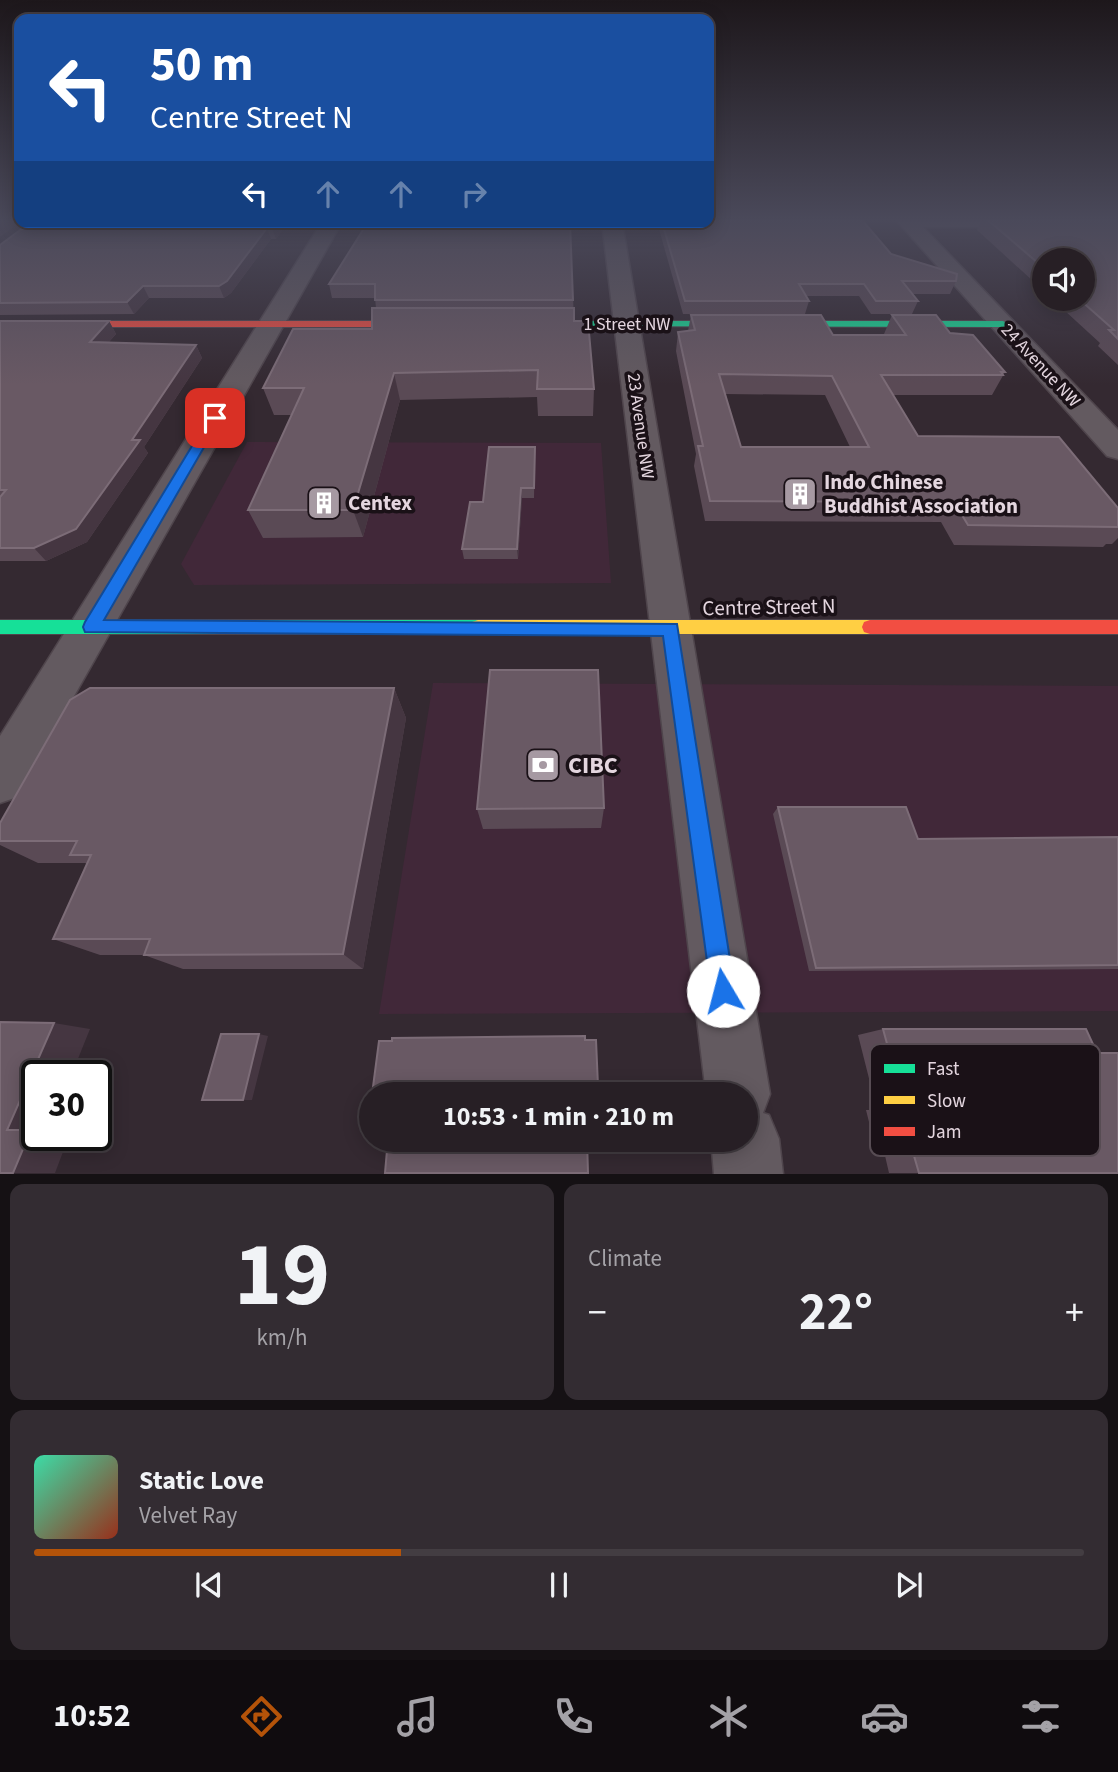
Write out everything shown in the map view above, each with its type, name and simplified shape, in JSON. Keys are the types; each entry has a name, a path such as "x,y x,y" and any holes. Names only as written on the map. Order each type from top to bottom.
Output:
{"street":[{"path":"0,780 300,276"},
{"name":"23 Avenue NW","path":"619,276 736,1082"},
{"name":"24 Avenue NW","path":"959,276 1118,449"},
{"path":"0,324 437,324"},
{"name":"1 Street NW","path":"519,324 1003,324"},
{"name":"Centre Street N","path":"0,627 1118,627"},
{"path":"746,1152 750,1174"}],"shaded area":[{"path":"247,442 601,443 611,583 194,585 181,564"},
{"path":"433,683 1118,686 1118,1011 379,1014"}],"building":[{"path":"0,276 231,276 219,286 143,286 127,302 0,303"},
{"path":"334,276 572,276 573,300 375,300 375,284 329,284"},
{"path":"678,276 957,276 956,281 902,281 918,301 876,301 864,284 799,284 809,301 685,301"},
{"path":"1095,276 1118,276 1118,339 1109,330 1114,330 1093,311 1095,311"},
{"path":"372,308 574,308 574,321 588,321 594,389 537,389 538,370 394,373 353,510 248,510 304,388 263,388 293,329 372,329"},
{"path":"691,315 821,315 833,335 906,335 892,315 936,315 950,333 973,335 1005,372 1001,372 1003,375 881,375 918,436 1059,437 1118,508 1118,527 968,525 954,502 710,501 698,446 703,446 678,332 695,330","holes":["719,374 832,376 869,447 741,447"]},
{"path":"0,321 109,321 90,342 196,345 132,440 140,440 76,529 34,548 0,548 0,497 6,490 0,490"},
{"path":"489,447 535,447 534,488 521,488 517,549 462,549 470,502 483,502"},
{"name":"CIBC","path":"490,670 598,670 604,808 477,809"},
{"path":"90,688 394,688 343,954 144,955 150,939 53,939 91,855 70,855 77,841 0,841 0,823 70,700"},
{"path":"778,807 906,807 918,839 1118,837 1118,965 816,968"},
{"path":"0,1022 54,1023 38,1060 21,1060 21,1098 7,1130 21,1130 22,1151 13,1173 0,1173"},
{"path":"883,1029 1086,1029 1093,1044 887,1044"},
{"path":"221,1034 259,1034 243,1100 202,1100"},
{"path":"585,1036 585,1040 596,1040 598,1082 374,1082 379,1041 392,1041 392,1038"},
{"path":"1100,1053 1118,1053 1118,1173 919,1173 914,1156 1100,1156"},
{"path":"387,1152 587,1152 588,1173 385,1173"}],"traffic: fast":[{"path":"536,324 1003,324"},
{"path":"0,627 478,627"}],"traffic: slow":[{"path":"478,627 870,627"}],"traffic: jam":[{"path":"0,324 423,324"},
{"path":"870,627 1118,627"}],"place":[{"name":"Indo Chinese Buddhist Association","path":"800,494"},
{"name":"Centex","path":"324,503"},
{"name":"CIBC","path":"543,765"}],"route":[{"path":"215,418 91,627 671,629 723,991"}]}
